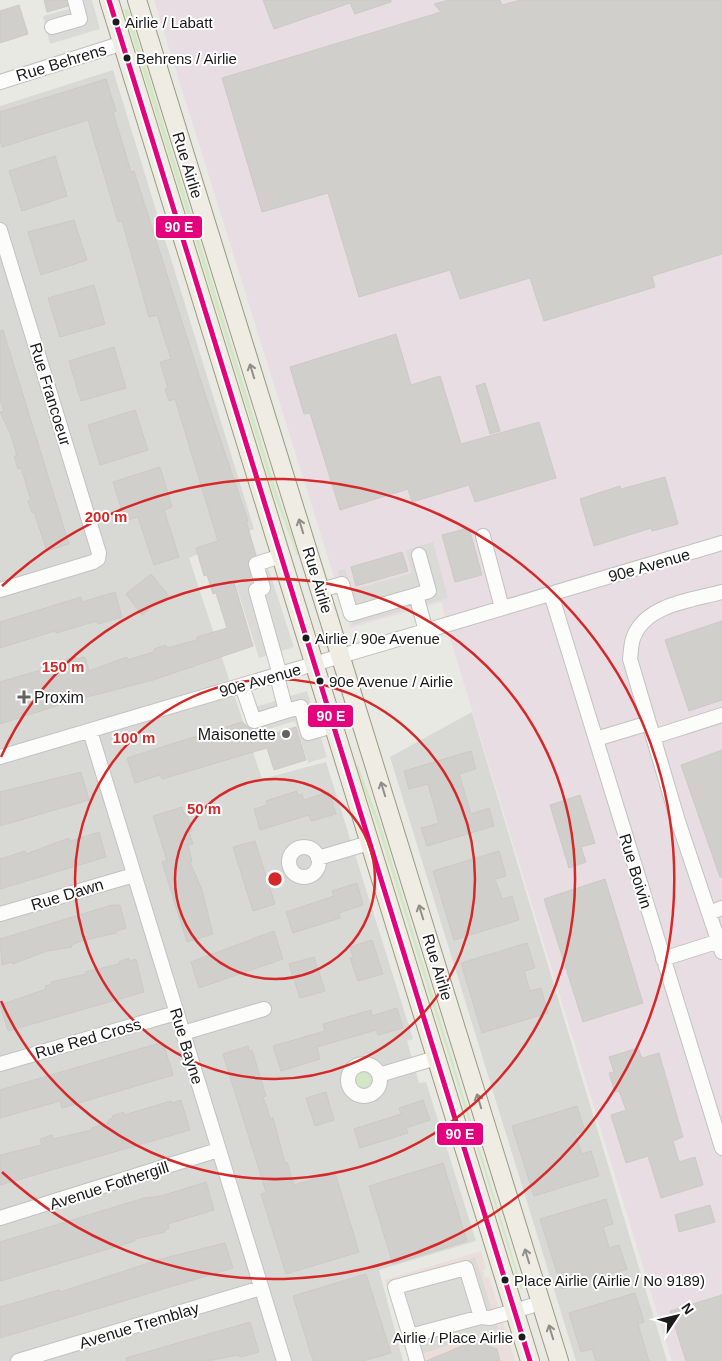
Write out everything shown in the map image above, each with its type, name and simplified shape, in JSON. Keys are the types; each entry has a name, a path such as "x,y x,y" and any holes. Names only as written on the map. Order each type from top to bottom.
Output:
{"main road":[{"name":"Rue Airlie","path":"109,0 530,1361"},
{"name":"Rue Airlie","path":"137,0 342,656 559,1361"}],"street":[{"path":"52,27 80,20 75,0"},
{"name":"Rue Behrens","path":"0,82 123,43"},
{"name":"Rue Francoeur","path":"0,230 98,545 98,559 0,590"},
{"path":"483,536 502,608"},
{"name":"90e Avenue","path":"0,757 722,543"},
{"path":"321,590 342,584 351,614 429,591 419,555"},
{"path":"281,556 256,564 262,588 256,590 286,711"},
{"path":"664,959 720,947 716,911 678,821 630,659 633,637 641,623 666,608 722,592"},
{"name":"Rue Boivin","path":"551,594 722,1148"},
{"path":"416,595 426,631"},
{"path":"242,686 254,721 301,707 308,733 333,726"},
{"path":"653,737 722,715"},
{"path":"596,739 649,723"},
{"name":"Rue Bayne","path":"90,731 284,1361"},
{"path":"318,858 369,843"},
{"name":"Rue Dawn","path":"0,914 134,875"},
{"path":"183,1034 264,1009"},
{"name":"Rue Red Cross","path":"0,1064 176,1013"},
{"path":"379,1075 436,1058"},
{"name":"Avenue Fothergill","path":"0,1218 218,1150"},
{"path":"417,1361 395,1287 466,1268 481,1316"},
{"name":"Avenue Tremblay","path":"18,1361 261,1288"},
{"path":"410,1336 481,1316 490,1318 541,1303"}],"shaded area":[{"path":"67,0 92,0 100,29 50,44 43,16 69,9"},
{"path":"154,0 722,0 722,1361 672,1361 446,625 442,602 350,628"},
{"path":"113,70 254,529 189,558 262,779 326,762 413,1039 407,1041 419,1083 426,1082 476,1241 379,1270 403,1361 0,1361 0,106"},
{"path":"433,542 448,598 353,625 338,571 345,569 352,590 412,573 406,550"},
{"path":"265,558 294,647 259,658 236,585 257,578"},
{"path":"307,691 327,757 308,763 295,721 256,733 248,709"},
{"path":"472,712 667,1361 576,1361 390,757"},
{"path":"481,1251 486,1268 483,1270 485,1278 489,1277 515,1361 409,1361 385,1280"},
{"path":"475,1257 498,1329 412,1357 389,1285"}],"green space":[{"path":"128,9 278,496 299,555 297,555 275,498 124,10"},
{"path":"358,765 380,823 523,1290 521,1290 377,825 356,766"},
{"path":"360,1073 366,1073 370,1080 366,1087 360,1087 356,1083 356,1077"}],"building":[{"path":"44,0 66,0 68,6 47,12"},
{"path":"263,0 391,0 391,2 355,14 350,3 274,29"},
{"path":"449,0 500,0 502,5 520,0 722,0 722,254 652,276 655,287 544,321 530,278 460,299 450,270 359,297 328,193 262,212 222,78 441,12 434,4"},
{"path":"19,5 28,34 0,43 0,11"},
{"path":"106,79 116,111 113,112 131,172 134,171 206,397 248,521 246,521 256,555 248,562 251,577 234,582 253,646 153,680 75,700 0,724 0,682 65,663 64,660 76,657 77,659 85,657 89,671 127,657 127,660 154,652 154,649 166,645 167,648 197,640 197,637 227,628 216,593 213,594 207,575 204,576 196,548 218,541 175,399 169,401 165,389 168,388 160,362 171,359 157,315 149,317 122,221 118,222 88,120 2,147 0,141 0,112"},
{"path":"55,156 67,196 22,211 9,171"},
{"path":"74,220 87,260 41,275 28,232"},
{"path":"94,285 105,324 60,337 48,298"},
{"path":"3,330 69,544 47,551 34,512 32,513 28,501 31,500 21,468 18,469 14,456 17,456 11,435 0,412 4,411 0,400 0,331"},
{"path":"396,334 411,385 440,376 461,444 539,422 556,478 475,502 469,485 412,502 408,489 340,510 310,413 304,414 290,367"},
{"path":"114,347 126,388 81,401 69,361"},
{"path":"485,383 500,431 490,434 476,386"},
{"path":"135,410 148,450 100,465 88,425"},
{"path":"160,467 172,507 164,510 179,557 154,565 138,517 125,521 113,482"},
{"path":"665,477 678,524 652,531 651,528 594,546 580,499 620,486 621,489"},
{"path":"469,528 482,575 455,582 442,535"},
{"path":"402,552 408,571 356,586 351,567"},
{"path":"151,574 168,595 142,615 126,594"},
{"path":"115,592 122,617 98,624 97,621 56,633 55,631 0,648 0,622 81,597 82,602"},
{"path":"722,621 722,700 689,711 665,640"},
{"path":"242,722 253,730 256,739 296,727 306,760 274,770 267,748 162,779 160,775 135,783 127,758"},
{"path":"722,750 722,877 720,877 681,765"},
{"path":"471,751 476,769 459,774 471,814 489,808 494,826 427,846 421,828 439,823 428,784 409,789 404,771"},
{"path":"81,772 89,800 0,826 0,792"},
{"path":"297,791 298,796 302,794 304,800 329,792 336,814 311,821 309,815 260,830 254,809 267,805 266,801"},
{"path":"580,795 595,843 581,847 586,862 569,868 550,805"},
{"path":"182,807 184,814 187,813 192,831 189,832 193,844 188,845 192,861 190,862 202,890 213,934 187,942 162,862 167,860 153,816"},
{"path":"99,832 106,857 0,889 0,859 25,851 26,854 69,838 70,841"},
{"path":"255,841 275,904 253,911 233,847"},
{"path":"499,851 506,876 495,879 502,899 512,896 519,920 454,940 433,871"},
{"path":"605,879 643,1003 583,1022 544,899"},
{"path":"357,883 363,905 339,913 340,918 293,933 286,912 334,896 332,891"},
{"path":"112,905 120,905 126,928 116,931 116,933 81,941 71,945 72,947 47,951 13,964 12,962 2,965 0,939"},
{"path":"274,931 283,959 199,988 191,962"},
{"path":"372,940 383,974 358,981 350,958 353,957 350,947"},
{"path":"527,943 535,968 524,971 530,991 541,988 548,1013 482,1033 461,963"},
{"path":"314,957 325,991 300,998 289,964"},
{"path":"129,958 130,961 136,959 144,992 8,1031 0,1005 46,989 45,986 52,984 51,982 119,964 119,962"},
{"path":"397,1008 403,1028 378,1035 376,1030 317,1047 320,1059 281,1071 273,1046 325,1031 323,1024 371,1010 372,1016"},
{"path":"163,1042 173,1075 62,1108 60,1101 0,1118 0,1090"},
{"path":"248,1046 249,1051 252,1050 266,1096 263,1097 270,1119 273,1118 285,1163 287,1162 294,1185 335,1173 359,1252 286,1274 261,1194 266,1192 223,1054"},
{"path":"638,1048 642,1058 659,1053 683,1137 673,1141 679,1162 695,1157 703,1185 661,1198 648,1156 626,1163 611,1115 626,1110 619,1091 615,1092 609,1073 614,1072 609,1057"},
{"path":"326,1092 334,1120 315,1126 306,1098"},
{"path":"181,1100 190,1130 0,1185 0,1155 42,1145 40,1139 52,1135 53,1139 92,1130 92,1128 108,1123 108,1120 113,1118 112,1116 124,1112 124,1115 171,1101 172,1103"},
{"path":"423,1100 430,1120 406,1128 408,1133 360,1148 354,1129 401,1114 399,1108"},
{"path":"577,1106 585,1131 575,1134 582,1154 591,1151 599,1176 534,1196 512,1126"},
{"path":"443,1163 467,1241 393,1264 369,1186"},
{"path":"206,1182 214,1210 168,1224 169,1228 165,1232 135,1239 135,1241 0,1281 0,1242 144,1198 161,1196"},
{"path":"606,1199 613,1224 603,1227 609,1248 619,1245 627,1269 562,1289 540,1219"},
{"path":"710,1205 715,1222 679,1232 675,1215"},
{"path":"225,1243 233,1268 0,1338 0,1307 59,1290 60,1292 161,1259"},
{"path":"366,1274 391,1353 363,1361 313,1361 293,1296"},
{"path":"635,1293 644,1322 638,1324 649,1361 596,1361 592,1349 581,1352 569,1313"},
{"path":"722,1295 722,1361 686,1361 670,1311"},
{"path":"250,1322 259,1352 241,1357 237,1355 208,1361 127,1361 126,1358"},
{"path":"474,1341 497,1349 500,1361 426,1361"}],"transit line":[{"path":"109,0 530,1361"}],"place":[{"name":"Airlie / Labatt","path":"116,22"},
{"name":"Behrens / Airlie","path":"127,58"},
{"name":"Airlie / 90e Avenue","path":"306,638"},
{"name":"90e Avenue / Airlie","path":"320,681"},
{"name":"Proxim","path":"24,697"},
{"name":"Maisonette","path":"286,734"},
{"name":"Place Airlie (Airlie / No 9189)","path":"505,1280"},
{"name":"Airlie / Place Airlie","path":"522,1337"}]}
